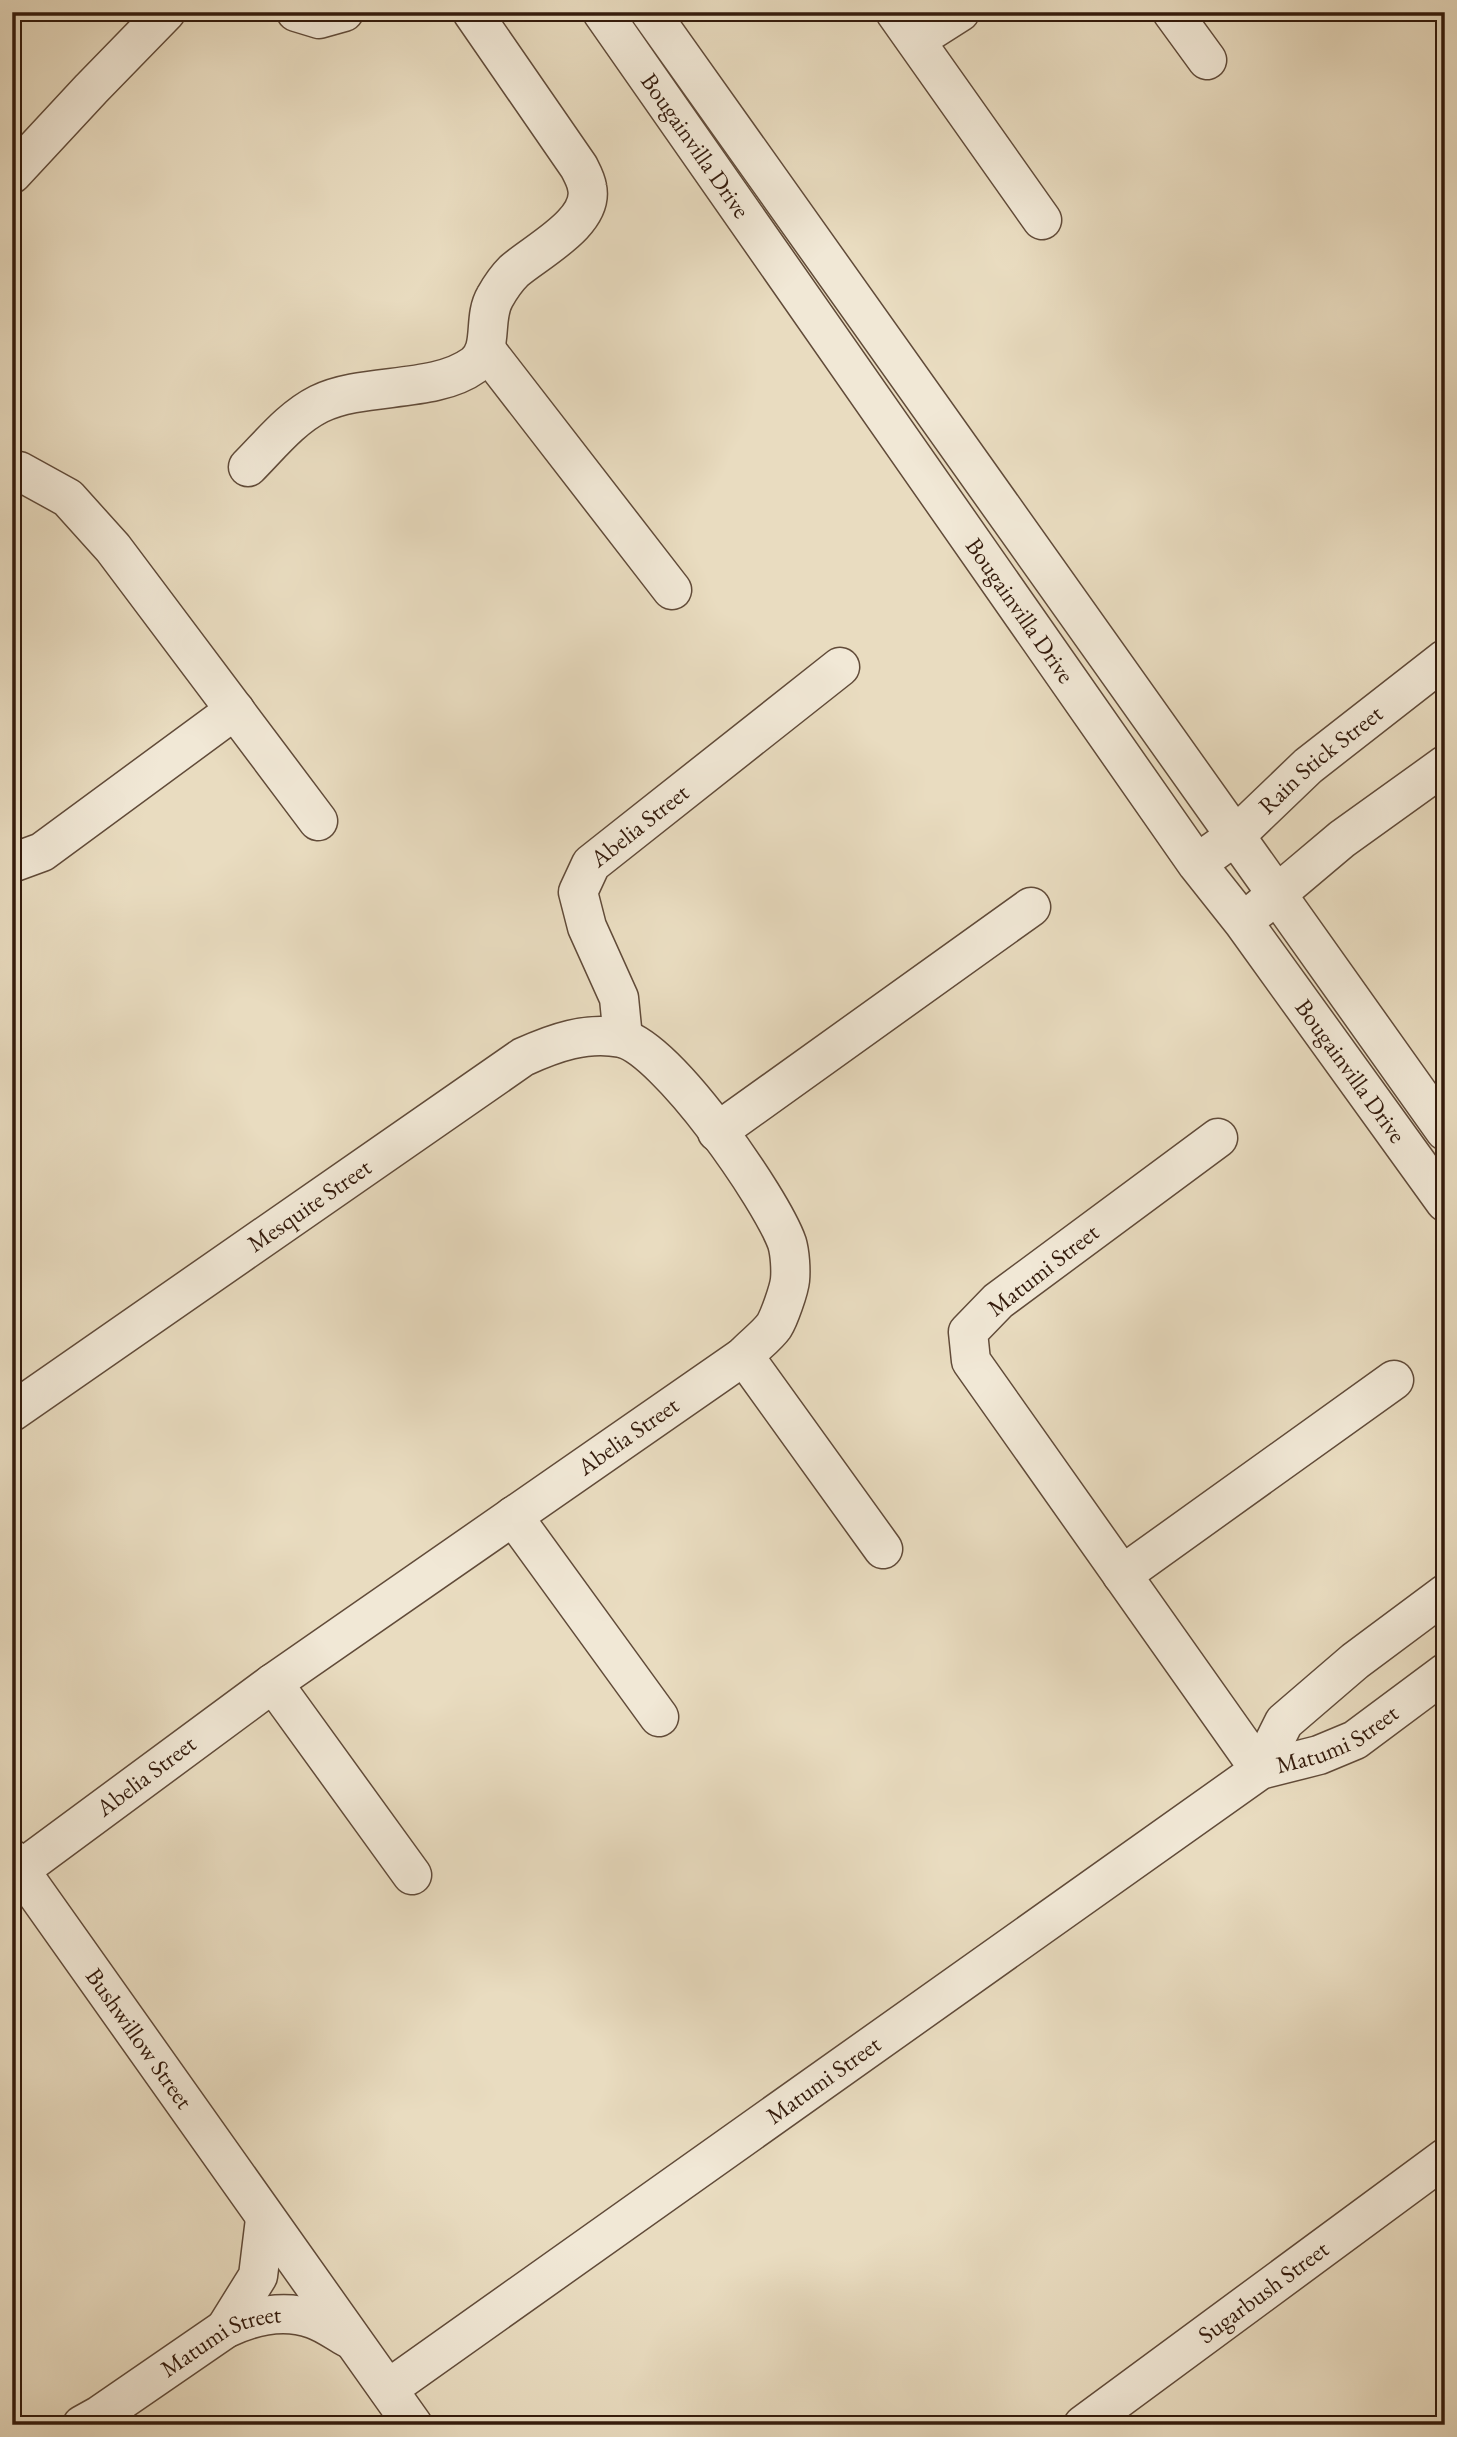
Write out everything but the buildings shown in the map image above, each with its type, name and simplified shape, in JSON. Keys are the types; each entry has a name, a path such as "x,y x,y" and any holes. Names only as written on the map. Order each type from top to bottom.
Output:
{"street":[{"path":"12,174 166,12"},
{"path":"296,12 319,19 344,12"},
{"path":"472,12 579,167 588,187 586,205 574,224 513,272 499,289 488,309 487,351 673,590"},
{"name":"Bougainvilla Drive","path":"601,12 1198,864 1243,922 1445,1202"},
{"name":"Bougainvilla Drive","path":"650,12 1445,1131"},
{"path":"960,12 906,26 1042,220"},
{"path":"1172,12 1207,60"},
{"path":"248,467 299,417 321,403 377,389 453,377 474,365 487,351"},
{"path":"12,470 19,471 68,498 113,548 318,821"},
{"name":"Rain Stick Street","path":"1198,864 1234,836 1308,766 1445,659"},
{"name":"Abelia Street","path":"16,1865 744,1356 775,1325 790,1281 788,1245 754,1182 686,1089 657,1059 623,1038 619,999 586,927 578,892 591,864 840,667"},
{"path":"12,863 42,852 235,710"},
{"path":"1243,922 1342,839 1445,765"},
{"path":"717,1132 1031,907"},
{"name":"Mesquite Street","path":"12,1412 523,1057 558,1041 589,1037 623,1038"},
{"name":"Matumi Street","path":"1218,1138 998,1301 968,1332 971,1361 1260,1770"},
{"path":"744,1356 883,1549"},
{"path":"1122,1575 1394,1380"},
{"path":"513,1516 659,1717"},
{"name":"Matumi Street","path":"1260,1770 1284,1722 1355,1661 1445,1594"},
{"name":"Matumi Street","path":"388,2389 1260,1770 1319,1755 1355,1740 1445,1674"},
{"path":"273,1683 412,1875"},
{"name":"Bushwillow Street","path":"16,1865 413,2425"},
{"name":"Sugarbush Street","path":"1083,2425 1445,2158"},
{"path":"225,2329 258,2276 265,2219"},
{"name":"Matumi Street","path":"94,2422 225,2329 247,2318 285,2314 314,2319 353,2341"}]}
